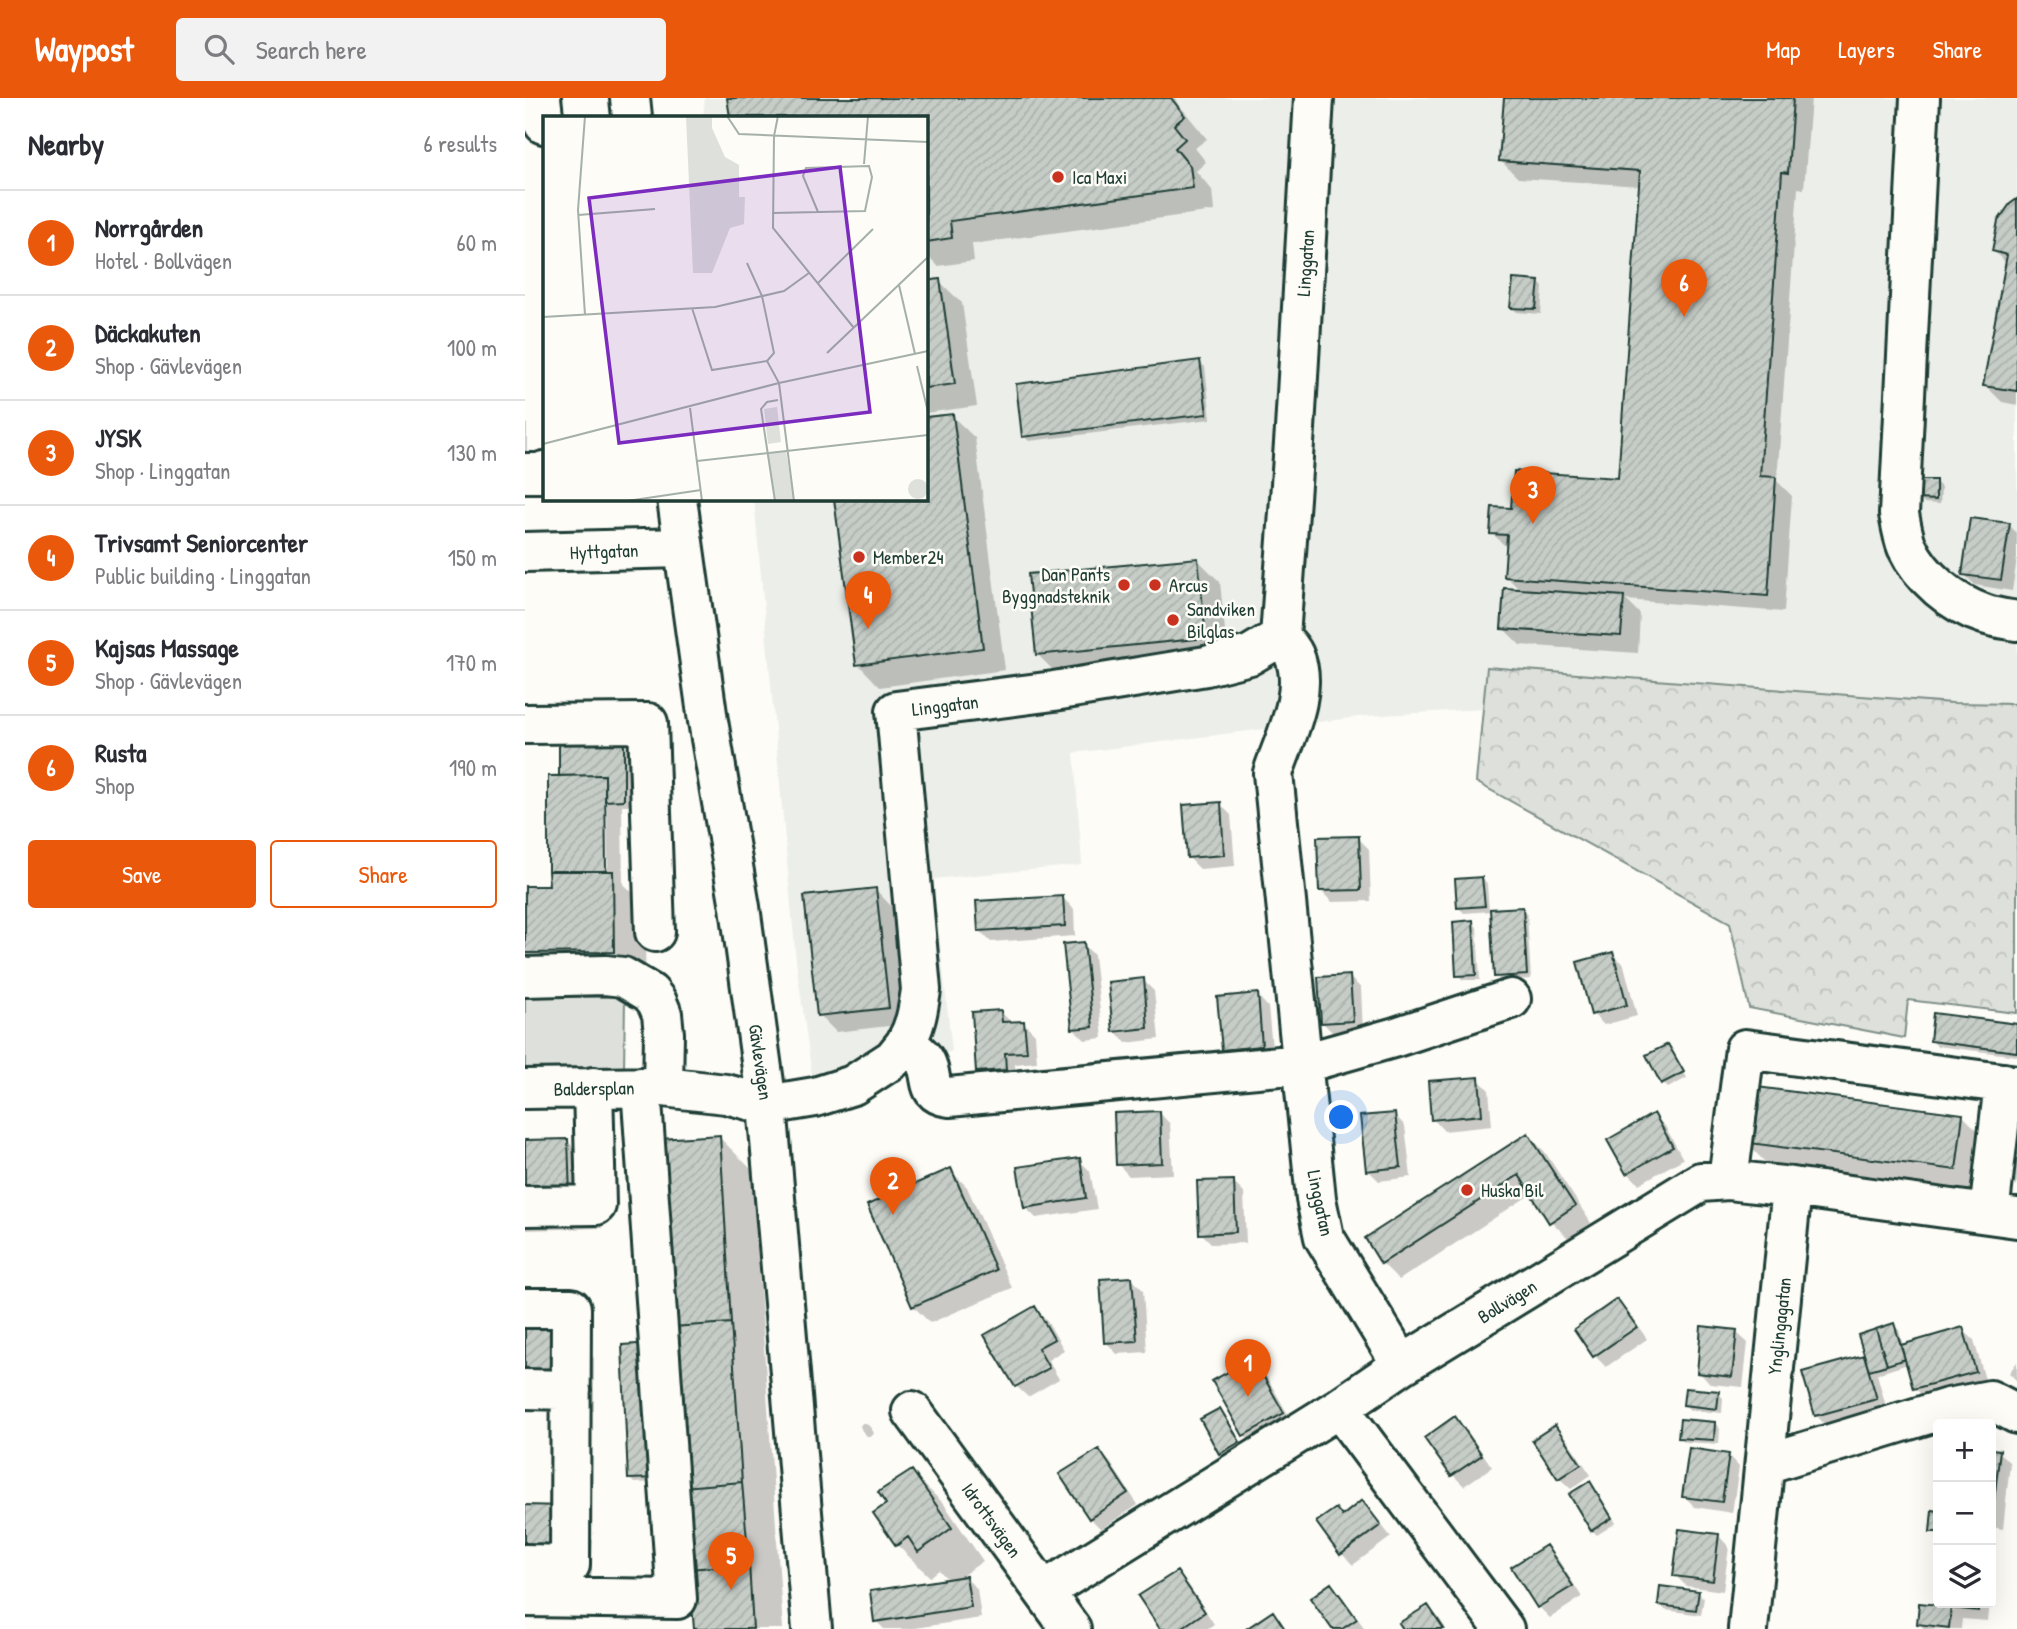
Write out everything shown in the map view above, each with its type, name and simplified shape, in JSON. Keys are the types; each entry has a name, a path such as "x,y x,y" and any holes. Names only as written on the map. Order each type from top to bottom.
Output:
{"street":[{"path":"541,98 543,116"},
{"path":"629,98 632,116"},
{"name":"Linggatan","path":"1314,98 1280,637 1294,654 1298,682 1294,717 1273,773 1301,1064 1316,1199 1324,1237 1402,1365"},
{"path":"1920,98 1899,514 1907,546 1920,566 1943,590 1971,609 1988,616 2017,621"},
{"path":"525,474 543,473"},
{"name":"Gävlevägen","path":"677,500 708,721 740,907 768,1104 812,1629"},
{"name":"Hyttgatan","path":"525,552 683,548"},
{"name":"Linggatan","path":"768,1104 815,1097 853,1085 893,1059 905,1044 918,1016 921,989 896,711 1053,691 1206,666 1250,655 1280,637"},
{"path":"525,724 648,723 655,932"},
{"name":"Baldersplan","path":"525,977 623,977 650,993 662,1014 664,1034 652,1087"},
{"path":"905,1044 916,1050 927,1064 930,1083 935,1092 949,1097 1301,1064 1396,1037 1511,999"},
{"path":"1728,1180 1745,1049 2010,1084 2003,1216"},
{"path":"525,1206 596,1205 593,1087"},
{"path":"525,1597 678,1614 652,1087"},
{"name":"Baldersplan","path":"525,1089 652,1087 726,1094 768,1104"},
{"name":"Bollvägen","path":"1044,1591 1339,1408 1402,1365 1701,1182 1728,1180 1792,1187 2003,1216"},
{"name":"Ynglingagatan","path":"1748,1629 1792,1187"},
{"path":"525,1308 571,1308 570,1565 525,1564"},
{"path":"525,1389 571,1390"},
{"path":"1765,1464 1948,1408 1990,1400 2017,1414"},
{"path":"1339,1408 1504,1629"},
{"name":"Idrottsvägen","path":"912,1411 1072,1629"}],"shaded area":[{"path":"705,98 2017,98 2017,704 1952,703 1488,667 1483,709 1366,716 1074,753 1082,865 933,879 952,1051 815,1097 796,960 754,500 927,500 927,116 703,116"}],"green space":[{"path":"1487,667 1952,703 2017,704 2017,1013 1908,1000 1904,1038 1749,1008 1730,923 1476,782"},
{"path":"525,996 625,997 624,1071 525,1070"}],"building":[{"name":"Ica Maxi","path":"727,98 1171,98 1185,116 1174,125 1185,139 1175,148 1190,166 1193,188 950,221 952,238 927,242 927,116 730,116"},
{"path":"1504,98 1793,98 1788,173 1782,172 1760,476 1776,477 1768,596 1504,577 1507,535 1490,534 1492,507 1511,508 1514,471 1618,478 1640,171 1499,161"},
{"path":"2017,199 2017,391 1983,386 2007,255 1992,251 1998,221"},
{"path":"940,279 955,384 927,388 927,281"},
{"path":"1513,279 1539,281 1536,309 1510,308"},
{"path":"1200,360 1207,414 1022,437 1016,384"},
{"path":"953,414 983,648 856,665 834,500 927,500 927,417"},
{"path":"1917,480 1936,480 1936,500 1917,499"},
{"path":"1970,518 2010,523 2001,580 1962,575"},
{"path":"1198,558 1206,638 1036,655 1028,574"},
{"path":"1504,588 1624,596 1621,636 1501,629"},
{"path":"624,742 624,800 605,801 605,775 559,776 559,743"},
{"path":"605,775 606,871 548,871 548,776"},
{"path":"1221,802 1224,855 1187,858 1183,805"},
{"path":"1359,836 1361,890 1319,891 1317,837"},
{"path":"548,871 613,871 614,952 525,953 525,886 549,886"},
{"path":"1482,877 1485,906 1457,908 1455,879"},
{"path":"876,888 889,1008 817,1016 804,896"},
{"path":"1063,896 1065,926 978,931 976,901"},
{"path":"1523,907 1527,975 1494,977 1490,909"},
{"path":"1473,920 1476,975 1456,976 1453,922"},
{"path":"1084,942 1093,1027 1072,1029 1063,944"},
{"path":"1613,952 1627,1005 1591,1015 1577,962"},
{"path":"1350,975 1353,1021 1321,1023 1318,977"},
{"path":"1144,978 1148,1028 1113,1032 1108,982"},
{"path":"1258,993 1262,1046 1222,1050 1217,997"},
{"path":"1001,1010 1002,1022 1024,1021 1027,1052 1005,1053 1006,1070 976,1072 972,1012"},
{"path":"1933,1013 2017,1024 2017,1052 1930,1041"},
{"path":"1668,1044 1684,1072 1661,1084 1646,1055"},
{"path":"1479,1077 1482,1115 1431,1120 1428,1081"},
{"path":"1749,1086 1963,1114 1956,1170 1742,1142"},
{"path":"1160,1111 1162,1163 1116,1165 1114,1113"},
{"path":"1395,1113 1401,1167 1366,1171 1360,1116"},
{"path":"1654,1113 1673,1147 1626,1174 1607,1140"},
{"name":"Huska Bil","path":"1528,1133 1575,1206 1549,1223 1519,1175 1381,1264 1365,1238"},
{"path":"720,1135 731,1323 672,1327 660,1139"},
{"path":"568,1139 570,1196 525,1197 525,1140"},
{"path":"1080,1158 1086,1198 1024,1208 1017,1167"},
{"path":"951,1168 996,1270 912,1307 867,1205"},
{"path":"1234,1180 1236,1232 1199,1234 1197,1181"},
{"path":"1132,1277 1137,1341 1104,1343 1100,1279"},
{"path":"1617,1299 1637,1327 1593,1357 1574,1329"},
{"path":"1035,1306 1054,1339 1038,1348 1049,1368 1015,1387 984,1335"},
{"path":"525,1323 563,1323 562,1379 525,1379"},
{"path":"731,1323 742,1482 683,1487 672,1327"},
{"path":"1894,1323 1905,1359 1887,1365 1876,1329"},
{"path":"1701,1326 1737,1330 1732,1377 1697,1373"},
{"path":"1963,1327 1976,1372 1913,1389 1901,1345"},
{"path":"1876,1329 1887,1365 1869,1370 1858,1335"},
{"path":"653,1343 659,1478 628,1479 622,1345"},
{"path":"1864,1355 1877,1399 1815,1416 1802,1372"},
{"path":"1253,1358 1284,1413 1243,1436 1212,1381"},
{"path":"1685,1388 1719,1391 1717,1409 1683,1405"},
{"path":"1220,1408 1240,1442 1219,1454 1200,1419"},
{"path":"1455,1416 1482,1455 1451,1476 1424,1438"},
{"path":"1680,1419 1715,1422 1714,1440 1678,1438"},
{"path":"1555,1425 1581,1464 1558,1479 1532,1440"},
{"path":"1689,1448 1729,1454 1722,1502 1682,1497"},
{"path":"1099,1449 1128,1493 1089,1519 1059,1474"},
{"path":"1996,1450 2000,1450 1996,1484"},
{"path":"912,1470 952,1528 918,1552 908,1537 896,1546 873,1513 886,1504 878,1492"},
{"path":"1590,1481 1612,1518 1591,1531 1569,1494"},
{"path":"742,1482 749,1564 689,1569 683,1487"},
{"path":"1362,1500 1381,1525 1340,1555 1316,1522 1336,1508 1342,1516"},
{"path":"525,1505 561,1506 560,1560 525,1559"},
{"path":"1932,1510 1933,1532 1930,1532"},
{"path":"1679,1529 1719,1534 1713,1581 1673,1576"},
{"path":"1546,1545 1573,1586 1537,1608 1511,1567"},
{"path":"749,1564 753,1629 694,1629 689,1569"},
{"path":"1177,1571 1205,1612 1180,1629 1160,1629 1138,1596"},
{"path":"966,1576 971,1607 874,1622 870,1591"},
{"path":"1331,1583 1357,1619 1342,1629 1332,1629 1310,1598"},
{"path":"1660,1586 1699,1591 1696,1610 1658,1605"},
{"path":"1919,1603 1933,1604 1933,1608 1951,1608 1949,1628 1917,1624"},
{"path":"1428,1605 1444,1629 1403,1629 1399,1623"},
{"path":"1951,1608 1978,1608 1978,1611"},
{"path":"1273,1611 1285,1629 1246,1629"}],"place":[{"name":"Ica Maxi","path":"1058,177"},
{"name":"Rusta","path":"1684,317"},
{"name":"JYSK","path":"1533,524"},
{"name":"Member24","path":"859,557"},
{"name":"Dan Pants Byggnadsteknik","path":"1124,585"},
{"name":"Arcus","path":"1155,585"},
{"name":"Sandviken Bilglas","path":"1173,620"},
{"name":"Trivsamt Seniorcenter","path":"868,629"},
{"name":"Huska Bil","path":"1467,1190"},
{"name":"Däckakuten","path":"893,1215"},
{"name":"Norrgården","path":"1248,1397"},
{"name":"Kajsas Massage","path":"731,1590"}]}
